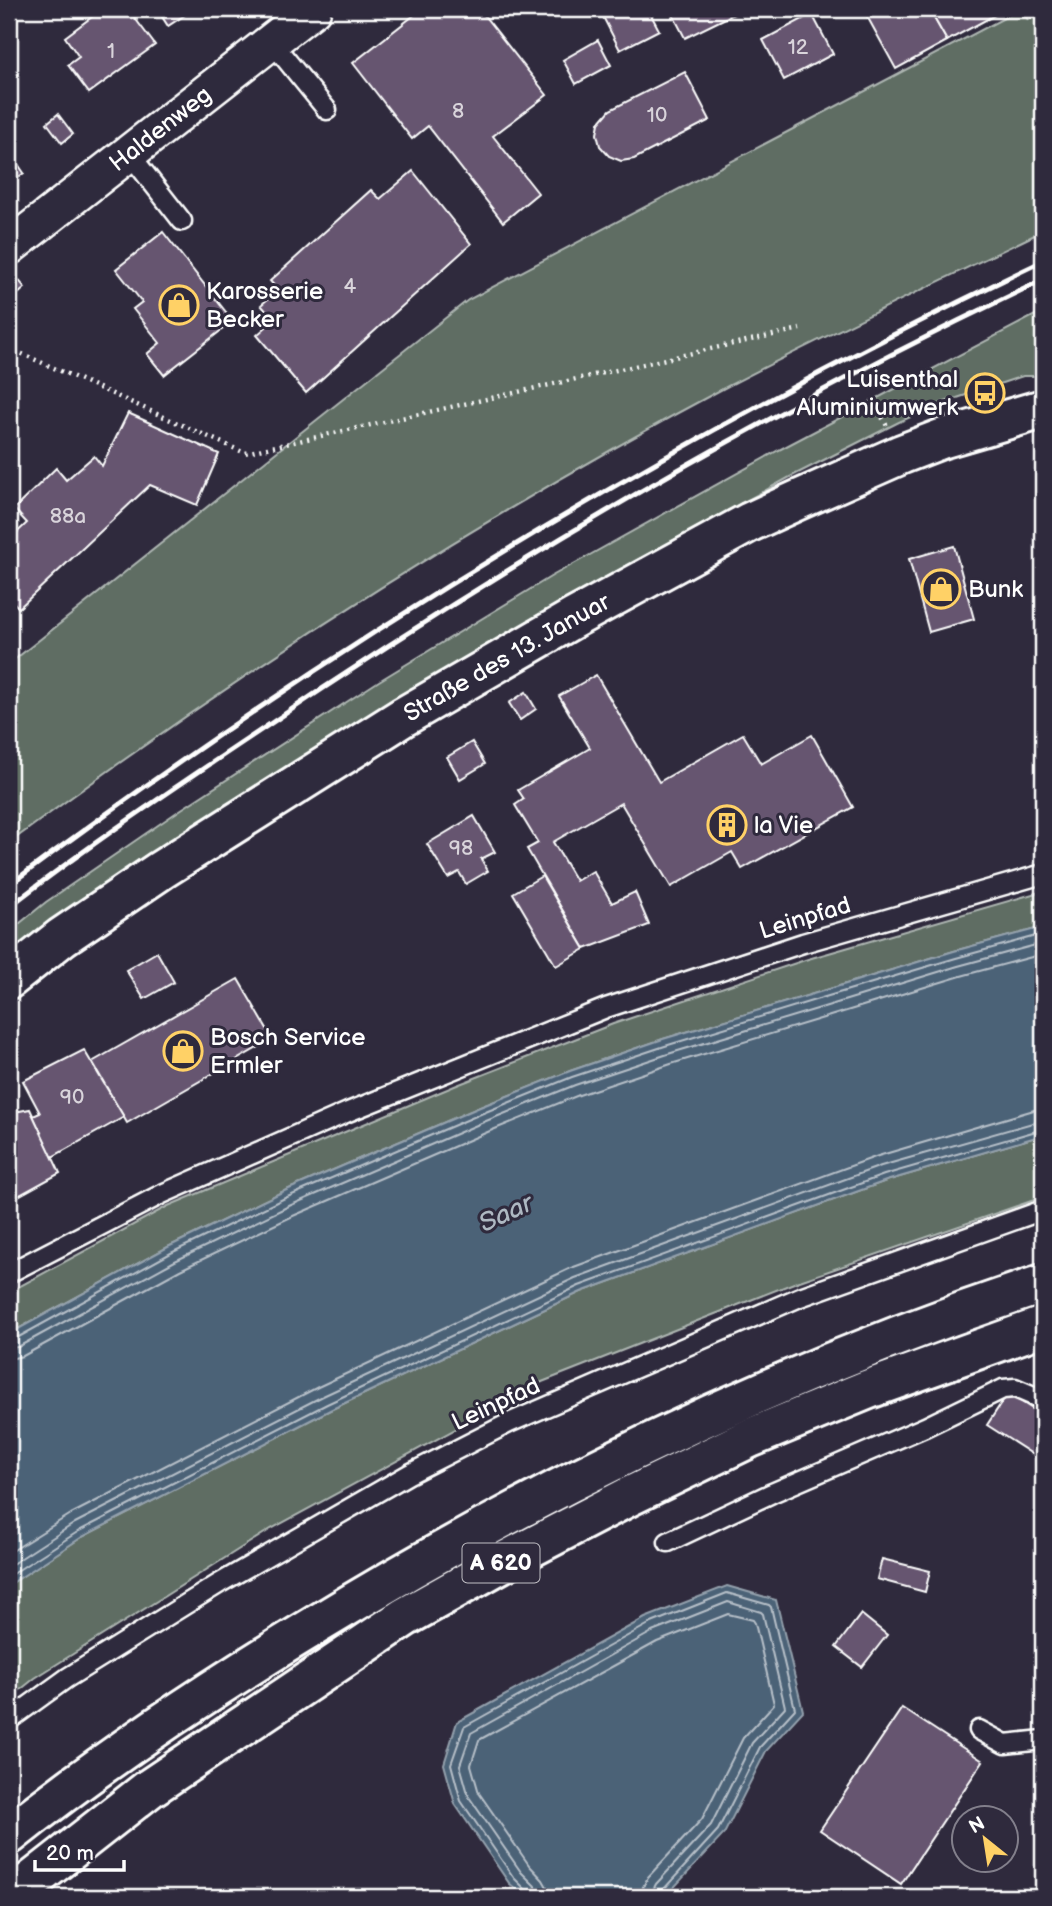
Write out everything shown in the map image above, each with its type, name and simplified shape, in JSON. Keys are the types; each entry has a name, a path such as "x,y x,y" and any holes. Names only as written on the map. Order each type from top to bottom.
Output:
{"main road":[{"name":"Straße des 13. Januar","path":"9,979 62,937 162,870 414,710 574,618 750,522 809,494 941,439 1043,408"},
{"name":"A 620","path":"9,1835 118,1754 259,1660 384,1583 487,1526 744,1398 859,1350 1043,1284"},
{"name":"A 620","path":"11,1897 150,1788 405,1617 505,1560 750,1438 869,1389 1043,1326"}],"street":[{"name":"Haldenweg","path":"9,247 313,9"}],"lane":[{"path":"271,41 327,110"},
{"path":"129,153 182,221"},
{"name":"Leinpfad","path":"9,1273 162,1194 348,1112 606,1008 803,943 1043,874"},
{"name":"Leinpfad","path":"9,1720 67,1678 220,1583 409,1474 509,1423 800,1297 1043,1210"},
{"path":"668,1542 772,1493 925,1427 1003,1389 1015,1388 1043,1400"},
{"path":"979,1730 1005,1744 1043,1740"}],"path":[{"path":"9,348 245,453 800,329"},
{"path":"872,399 887,428"}],"green space":[{"path":"1021,9 1028,20 1043,12 1043,231 728,386 634,437 450,544 182,719 9,843 9,664 468,300"},
{"path":"1043,311 1043,376 1023,376 942,403 899,422 790,477 565,599 392,701 60,918 9,955 9,932 46,902 180,810 379,681 552,576 777,451"},
{"path":"1043,891 1043,927 954,951 663,1039 570,1071 282,1192 168,1247 9,1334 9,1292 168,1206 457,1085 613,1024 808,959"},
{"path":"1043,1135 1043,1197 794,1283 542,1382 271,1529 35,1678 9,1699 9,1585 82,1537 330,1410 581,1292 886,1181"}],"water":[{"name":"Saar","path":"1043,927 1043,1135 886,1181 581,1292 330,1410 82,1537 9,1585 9,1334 168,1247 282,1192 570,1071 663,1039 954,951"},
{"path":"727,1586 776,1600 803,1711 766,1751 724,1834 665,1897 525,1897 509,1883 455,1804 444,1764 457,1722 645,1618"}],"building":[{"path":"94,9 128,9 155,45 89,93 68,65 79,57 65,37 97,13"},
{"path":"157,9 194,9 168,26"},
{"path":"422,9 479,9 547,95 493,136 538,193 503,222 428,126 412,139 353,63"},
{"path":"599,9 648,9 659,30 620,50"},
{"path":"670,9 744,9 685,38"},
{"path":"863,9 929,9 947,41 896,69"},
{"path":"929,9 1006,9 947,41"},
{"path":"812,14 833,54 784,80 763,40"},
{"path":"598,40 611,65 576,84 563,60"},
{"path":"685,72 710,120 634,159 621,161 609,156 600,146 597,134 599,123 610,110"},
{"path":"58,114 73,134 62,143 47,123"},
{"path":"9,151 24,173 9,184"},
{"path":"413,171 471,244 306,393 257,335 274,320 261,305 278,290 270,281 371,190 380,199"},
{"name":"Karosserie Becker","path":"163,232 233,321 164,375 147,354 160,343 133,309 142,302 116,269"},
{"path":"17,278 25,288 9,302 9,285"},
{"path":"128,413 219,454 197,505 150,485 19,608 9,600 9,540 27,523 14,509 56,468 66,480 94,456 102,466"},
{"name":"Bunk","path":"954,546 974,619 929,632 909,559"},
{"name":"la Vie","path":"596,675 659,782 743,734 761,764 812,735 853,807 742,869 732,852 671,887 621,803 553,842 576,881 593,871 612,903 635,892 649,925 585,949 527,849 538,843 515,805 524,799 518,790 590,748 559,696"},
{"path":"526,692 536,709 520,720 509,703"},
{"path":"472,742 485,764 460,779 447,757"},
{"path":"474,816 495,852 481,859 488,871 466,884 459,872 448,878 427,844"},
{"path":"542,876 585,949 556,966 513,893"},
{"path":"157,952 174,982 144,999 126,970"},
{"name":"Bosch Service Ermler","path":"238,979 273,1039 127,1123 92,1062"},
{"path":"84,1050 124,1117 52,1157 33,1116 40,1113 23,1081"},
{"path":"30,1109 60,1173 9,1201 9,1113"},
{"path":"1008,1393 1043,1416 1043,1461 987,1425"},
{"path":"882,1559 930,1571 925,1592 877,1579"},
{"path":"861,1614 887,1635 862,1667 836,1647"},
{"path":"902,1708 983,1761 954,1804 950,1804 950,1810 901,1884 820,1830"}],"railway":[{"path":"9,885 256,710 382,627 511,548 641,471 774,398 1043,261"},
{"path":"9,907 101,839 226,753 352,669 544,548 840,381 1043,280"}],"place":[{"name":"Karosserie Becker","path":"179,305"},
{"name":"Luisenthal Aluminiumwerk","path":"985,393"},
{"name":"Bunk","path":"941,589"},
{"name":"la Vie","path":"727,825"},
{"name":"Bosch Service Ermler","path":"183,1051"}]}
